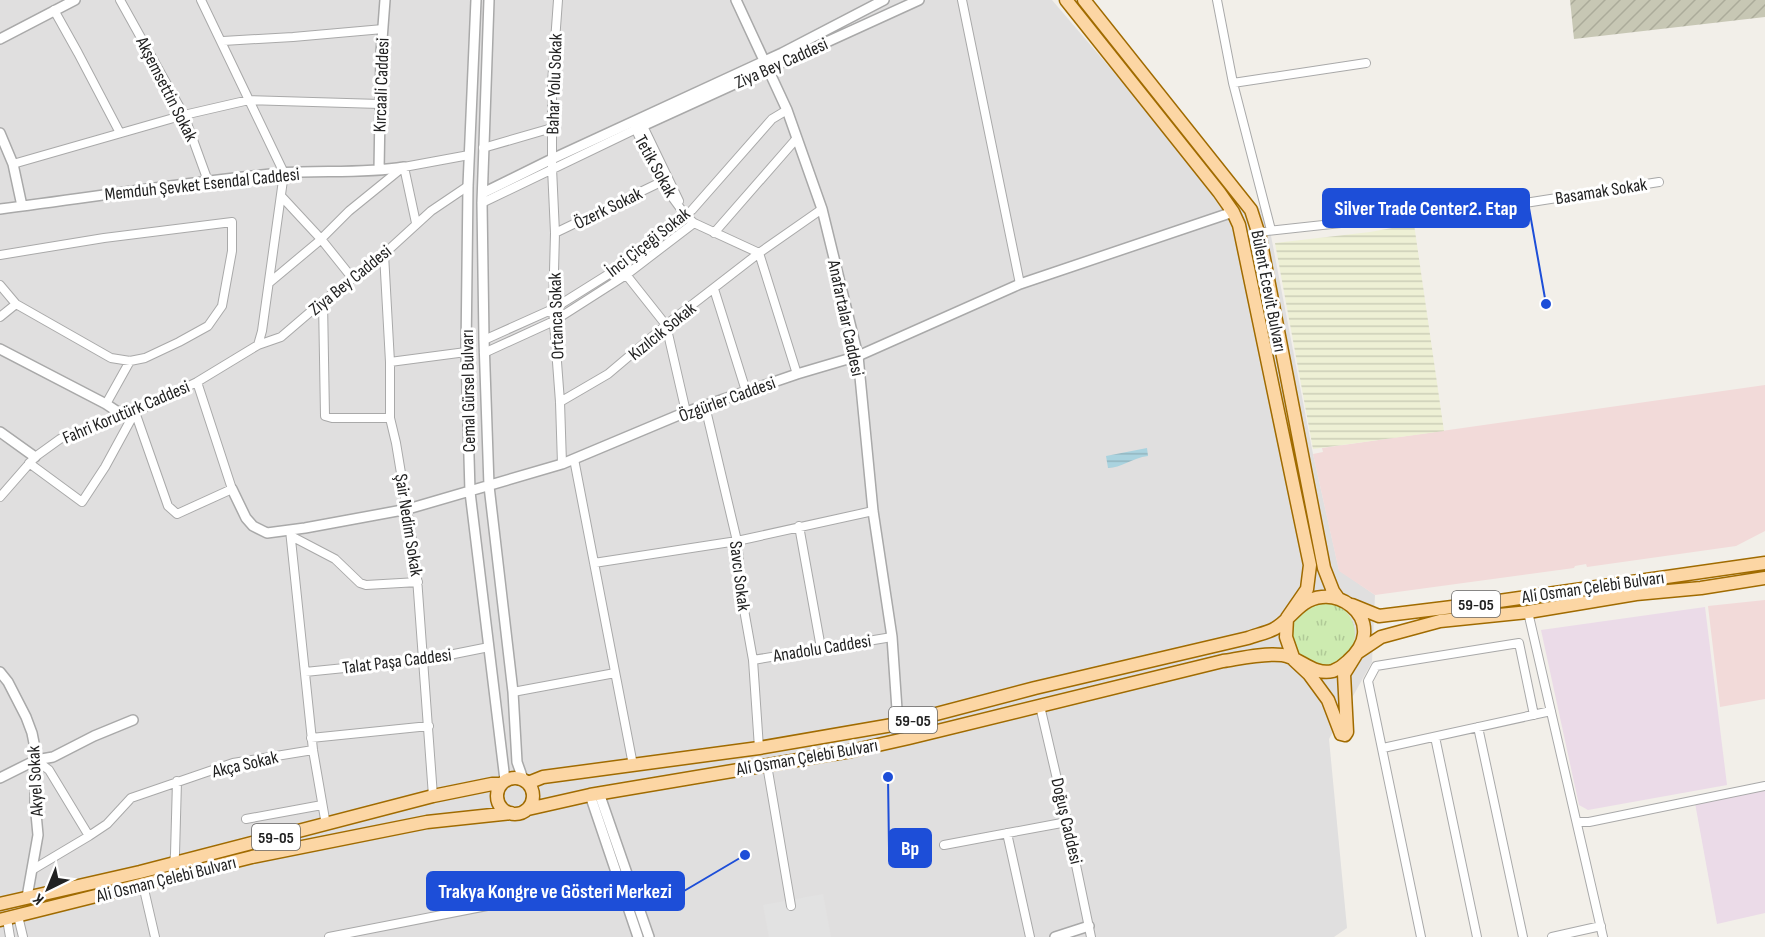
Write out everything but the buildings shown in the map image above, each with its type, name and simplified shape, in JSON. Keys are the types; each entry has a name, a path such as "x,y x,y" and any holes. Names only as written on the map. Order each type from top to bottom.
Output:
{"main road":[{"path":"1066,0 1215,187 1233,212 1239,225 1310,565 1307,589 1287,618 1286,637 1294,660 1309,674 1328,700 1338,730 1342,735 1346,734 1347,729 1344,675 1364,635 1359,616 1352,605"},
{"name":"Bülent Ecevit Bulvarı","path":"1084,0 1251,210 1258,232 1324,568 1338,598"},
{"name":"Ali Osman Çelebi Bulvarı","path":"1352,605 1379,616 1765,563"},
{"name":"Ali Osman Çelebi Bulvarı","path":"1357,653 1381,637 1440,621 1528,612 1636,594 1701,588 1765,578"},
{"name":"59-05","path":"1287,618 1310,598 1323,596 1338,598 1352,605"},
{"name":"Ali Osman Çelebi Bulvarı","path":"526,781 759,748 898,724 1035,688 1248,638 1275,628 1287,618"},
{"path":"1294,660 1314,670 1326,672 1334,671 1357,653"},
{"name":"Ali Osman Çelebi Bulvarı","path":"528,809 595,794 885,743 1223,661 1284,655 1294,660"},
{"path":"511,778 526,781 534,794 531,805 517,814 506,811 498,802 498,790 503,782 511,778"},
{"name":"Ali Osman Çelebi Bulvarı","path":"0,904 140,872 433,796 503,782"},
{"name":"Ali Osman Çelebi Bulvarı","path":"8,918 252,857 427,822 511,813"}],"street":[{"path":"0,39 75,0"},
{"name":"Akşemsettin Sokak","path":"120,0 184,115 208,181"},
{"path":"201,0 284,173 262,331 258,345"},
{"name":"Kırcaali Caddesi","path":"379,170 382,29 385,0"},
{"name":"Cemal Gürsel Bulvarı","path":"476,0 468,186 466,352 470,492 503,782"},
{"name":"Cemal Gürsel Bulvarı","path":"489,0 482,198 489,486 513,692 517,762 526,781"},
{"name":"Bahar Yolu Sokak","path":"552,164 552,83 558,0"},
{"name":"Anafartalar Caddesi","path":"736,0 787,110 822,209 858,356 873,511 892,637 898,724"},
{"name":"Ziya Bey Caddesi","path":"766,65 884,0"},
{"name":"Ziya Bey Caddesi","path":"482,198 766,65 919,0"},
{"path":"962,0 1020,284"},
{"path":"1217,0 1233,83 1271,230"},
{"path":"54,10 120,133"},
{"path":"222,41 293,38 382,29"},
{"path":"1233,83 1366,63"},
{"path":"13,164 184,115 249,100 380,104"},
{"name":"İnci Çiçeği Sokak","path":"484,340 553,309 645,249 686,216 772,119 787,110"},
{"name":"Tetik Sokak","path":"637,124 661,182 686,216"},
{"name":"Tetik Sokak","path":"637,124 686,216"},
{"path":"483,148 552,128"},
{"path":"0,133 13,164 22,206"},
{"name":"İnci Çiçeği Sokak","path":"714,233 797,138"},
{"path":"269,283 321,239 349,211 403,167 469,155"},
{"name":"Ortanca Sokak","path":"552,164 555,233 553,309 562,464"},
{"path":"403,167 416,223"},
{"name":"Memduh Şevket Esendal Caddesi","path":"0,209 284,173 403,167"},
{"name":"Özerk Sokak","path":"555,233 661,182"},
{"name":"Basamak Sokak","path":"1258,232 1525,203 1659,182"},
{"name":"Ziya Bey Caddesi","path":"258,345 280,337 384,254 416,223 468,186"},
{"path":"282,197 321,239 353,279"},
{"name":"Kızılcık Sokak","path":"560,402 608,374 666,325 759,253 822,209"},
{"name":"Özgürler Caddesi","path":"232,489 246,518 253,526 267,533 290,533 408,509 470,492 562,464 686,412 858,356 1020,284 1233,212"},
{"path":"686,216 694,223 759,253 797,374"},
{"path":"0,255 104,238 232,222 232,251 222,306 208,326 145,358 130,361 111,358 16,304 0,285"},
{"name":"İnci Çiçeği Sokak","path":"484,353 554,321 626,275 694,223"},
{"name":"Şair Nedim Sokak","path":"384,254 390,362 390,418 408,509 418,582 433,796"},
{"path":"620,267 666,325 686,412"},
{"path":"714,289 746,391"},
{"path":"323,301 325,416 390,418"},
{"path":"0,317 16,304"},
{"name":"Fahri Korutürk Caddesi","path":"0,497 32,460 60,439 135,412 197,382 258,345"},
{"path":"0,349 106,404 124,416"},
{"path":"390,362 466,352"},
{"path":"106,404 130,361"},
{"path":"135,412 168,506 177,514 232,489 197,382"},
{"name":"Savcı Sokak","path":"705,406 736,541 743,604 753,660 759,748"},
{"path":"0,432 82,502 88,496 135,412"},
{"path":"574,459 633,765"},
{"path":"594,563 736,541 873,511"},
{"path":"799,526 821,648"},
{"path":"290,533 335,559 360,583 381,586 418,582"},
{"path":"290,533 313,750 326,825"},
{"path":"1528,612 1603,937"},
{"name":"Anadolu Caddesi","path":"753,660 892,637"},
{"path":"1421,937 1368,681 1376,666 1519,643 1534,715"},
{"name":"Talat Paşa Caddesi","path":"305,672 424,660 489,647"},
{"name":"Akyel Sokak","path":"0,672 8,682 26,717 32,733 36,760 35,803 38,835 27,897"},
{"path":"513,692 615,673"},
{"name":"Doğuş Caddesi","path":"1040,706 1091,937"},
{"path":"1383,748 1551,711"},
{"path":"0,778 36,760 52,757 133,720"},
{"path":"885,743 898,724"},
{"path":"312,738 429,726"},
{"path":"1478,727 1523,937"},
{"path":"1435,737 1477,937"},
{"name":"Akça Sokak","path":"32,870 106,824 131,798 233,763 313,750"},
{"path":"36,760 49,770 89,836"},
{"path":"767,765 791,906"},
{"path":"174,862 177,782"},
{"path":"1577,822 1589,822 1765,786"},
{"path":"595,794 638,937"},
{"path":"595,794 649,937"},
{"path":"246,819 322,805"},
{"path":"944,845 1067,822"},
{"path":"1007,833 1030,937"},
{"path":"329,937 620,880"},
{"path":"143,885 155,937"},
{"path":"8,918 10,937"},
{"path":"8,918 23,937"},
{"path":"1055,937 1089,926"},
{"path":"1552,937 1600,926"}],"shaded area":[{"path":"0,0 1052,0 1123,83 1267,215 1313,454 1339,570 1375,595 1372,662 1329,739 1347,928 1334,937 0,937"},
{"path":"1570,0 1765,0 1765,17 1574,39"},
{"path":"1414,224 1444,431 1313,449 1275,243 1370,232"},
{"path":"1765,385 1765,531 1736,546 1587,567 1586,564 1574,568 1375,595 1339,571 1313,454 1323,452 1322,448"},
{"path":"1765,600 1765,699 1720,707 1708,606"},
{"path":"1705,607 1727,785 1588,810 1579,805 1541,630"},
{"path":"1765,790 1765,913 1717,924 1695,803"},
{"path":"823,894 831,937 769,937 763,905"}],"green space":[{"path":"1323,602 1335,604 1346,611 1353,622 1355,634 1353,646 1346,657 1335,664 1323,666 1311,664 1300,657 1293,646 1291,634 1293,622 1300,611 1311,604"}],"water":[{"path":"1147,448 1148,456 1108,468 1106,456"}],"place":[{"name":"Silver Trade Center2. Etap","path":"1546,304"},
{"name":"Bp","path":"888,777"},
{"name":"Trakya Kongre ve Gösteri Merkezi","path":"745,855"}]}
